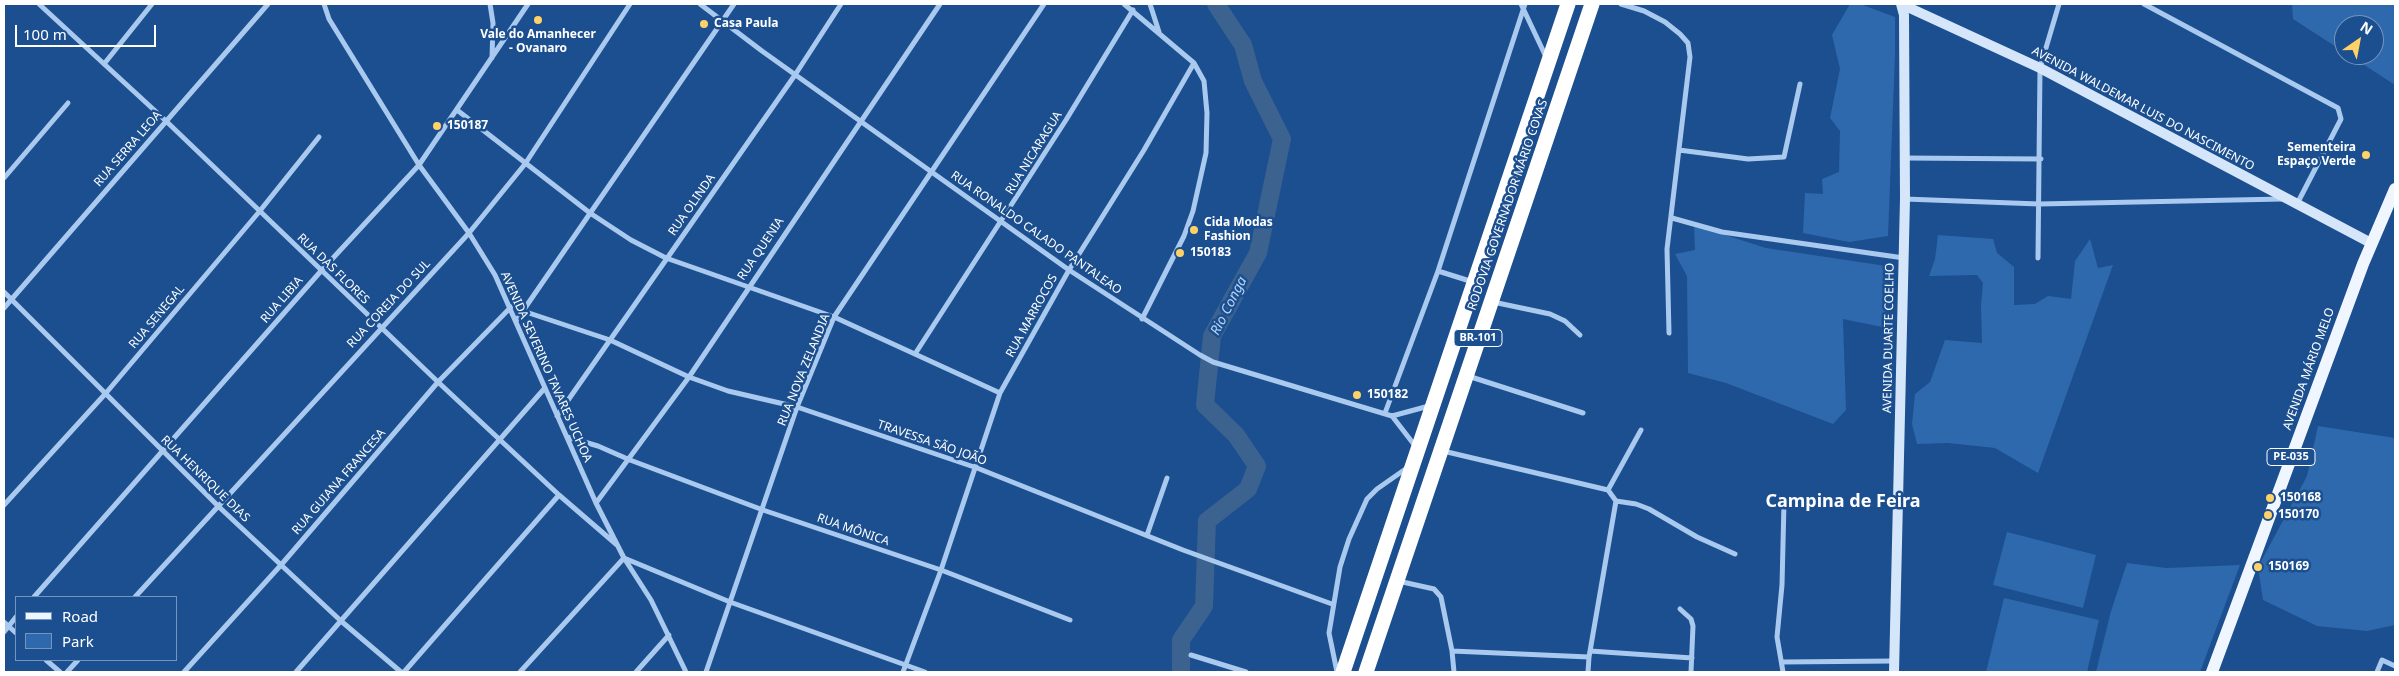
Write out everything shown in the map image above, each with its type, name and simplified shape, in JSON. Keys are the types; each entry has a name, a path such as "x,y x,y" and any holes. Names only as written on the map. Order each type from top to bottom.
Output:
{"highway":[{"name":"RODOVIA GOVERNADOR MÁRIO COVAS","path":"1343,672 1568,4"},
{"name":"RODOVIA GOVERNADOR MÁRIO COVAS","path":"1366,672 1592,4"}],"main road":[{"name":"AVENIDA WALDEMAR LUIS DO NASCIMENTO","path":"1901,4 2040,68 2371,243"},
{"name":"AVENIDA DUARTE COELHO","path":"1894,672 1906,199 1904,158 1904,15 1901,4"},
{"name":"AVENIDA MÁRIO MELO","path":"2212,672 2371,243 2395,189"}],"street":[{"name":"RUA DAS FLORES","path":"39,4 166,121 380,328 559,495 617,545"},
{"path":"44,9 49,4"},
{"path":"104,64 152,4"},
{"name":"RUA SERRA LEOA","path":"4,308 268,4"},
{"name":"AVENIDA SEVERINO TAVARES UCHOA","path":"324,4 329,19 419,165 469,233 495,275 511,307 544,389 596,504 624,558 643,586 686,672"},
{"path":"490,4 493,23 492,58"},
{"name":"RUA LIBIA","path":"35,596 321,271 419,165 528,4"},
{"name":"RUA COREIA DO SUL","path":"136,596 469,233 525,164 630,4"},
{"name":"RUA RONALDO CALADO PANTALEAO","path":"700,4 795,75 1069,270 1200,355 1214,362 1392,416"},
{"path":"516,321 734,4"},
{"name":"RUA OLINDA","path":"557,416 795,75 841,4"},
{"name":"RUA QUENIA","path":"596,504 689,377 747,288 940,4"},
{"name":"RUA NOVA ZELANDIA","path":"706,672 797,407 834,316 1044,4"},
{"path":"1124,4 1194,63 1204,81 1207,113 1206,153 1193,211 1184,236 1142,319"},
{"path":"1150,4 1160,33"},
{"path":"1386,413 1438,271 1523,4"},
{"path":"1621,4 1644,11 1665,22 1688,43 1690,57 1667,250 1669,333"},
{"path":"2038,258 2041,159 2040,68 2059,4"},
{"path":"2144,4 2338,108 2341,119 2296,204"},
{"name":"RUA NICARAGUA","path":"916,354 1002,222 1133,10"},
{"path":"1522,10 1548,62"},
{"name":"RUA MARROCOS","path":"903,672 977,468 1000,394 1069,270 1144,150 1194,63"},
{"path":"1679,150 1748,159 1784,157 1800,84"},
{"path":"4,178 68,103"},
{"path":"457,110 590,212 632,240 666,258 747,288 834,316 1000,394"},
{"name":"RUA SENEGAL","path":"4,505 106,393 260,212 319,137"},
{"path":"1904,158 2041,159"},
{"path":"1906,199 2040,204 2286,199"},
{"path":"1672,218 1722,232 1904,258"},
{"path":"1438,271 1474,282"},
{"name":"RUA HENRIQUE DIAS","path":"4,292 106,393 162,453 341,621 403,672"},
{"path":"1490,302 1550,314 1565,321 1580,335"},
{"name":"RUA GUIANA FRANCESA","path":"184,672 281,565 438,382 511,307"},
{"name":"TRAVESSA SÃO JOÃO","path":"523,311 610,340 689,377 728,391 797,407 977,468 1183,550 1332,604"},
{"path":"1466,375 1583,413"},
{"path":"296,672 544,389"},
{"path":"1418,448 1392,416 1432,405"},
{"path":"1608,490 1641,430"},
{"name":"RUA MÔNICA","path":"566,437 598,446 763,510 941,570 1070,620"},
{"path":"1440,450 1608,490 1616,501 1636,504 1649,509 1697,537 1736,554"},
{"path":"1337,672 1328,633 1340,567 1361,509 1377,489 1412,464"},
{"path":"1147,535 1167,478"},
{"path":"403,672 559,495"},
{"path":"1588,672 1589,654 1616,501"},
{"path":"1783,672 1777,637 1782,585 1784,503"},
{"path":"520,672 624,558 730,602 925,672"},
{"path":"1397,581 1438,592 1441,597 1452,651 1454,672"},
{"path":"1680,610 1691,619 1691,672"},
{"path":"4,632 6,624"},
{"path":"636,672 669,635"},
{"path":"1452,651 1692,658"},
{"path":"1191,654 1246,672"},
{"path":"2376,672 2382,660 2395,666"},
{"path":"47,661 60,672"},
{"path":"66,672 77,661"},
{"path":"1782,662 1894,661"}],"green space":[{"path":"1850,4 1860,4 1895,17 1895,55 1888,236 1849,242 1803,233 1805,193 1823,194 1822,179 1839,172 1840,131 1830,118 1840,69 1832,35"},
{"path":"2292,4 2395,4 2395,85 2364,65 2384,65 2384,15 2334,15 2334,46 2293,19"},
{"path":"1694,225 1766,248 1886,266 1887,328 1843,319 1846,410 1833,424 1726,383 1688,373 1687,276 1675,254 1695,250"},
{"path":"1938,235 1993,239 1997,253 2014,267 2014,305 2035,304 2048,296 2071,299 2075,261 2090,239 2098,268 2113,265 2038,473 1995,448 1948,443 1917,444 1912,424 1915,394 1930,382 1945,340 1982,343 1981,305 1983,283 1977,275 1929,276 1935,259"},
{"path":"2318,426 2395,438 2395,625 2367,631 2317,626 2263,600 2258,567 2307,476"},
{"path":"2007,532 2096,555 2083,608 1993,585"},
{"path":"2127,563 2166,568 2240,565 2200,672 2096,672 2111,611"},
{"path":"2004,598 2099,620 2087,672 1986,672"}],"waterway":[{"name":"Rio Conga","path":"1181,672 1181,640 1204,606 1207,521 1248,489 1257,466 1236,435 1205,405 1212,336 1258,253 1282,139 1253,81 1243,45 1216,4"}],"place":[{"name":"Vale do Amanhecer - Ovanaro","path":"538,20"},
{"name":"Casa Paula","path":"704,24"},
{"name":"150187","path":"437,126"},
{"name":"Sementeira Espaço Verde","path":"2366,155"},
{"name":"Cida Modas Fashion","path":"1194,230"},
{"name":"150183","path":"1180,253"},
{"name":"150182","path":"1357,395"},
{"name":"150168","path":"2270,498"},
{"name":"150170","path":"2268,515"},
{"name":"150169","path":"2258,567"}],"district":[{"name":"Campina de Feira","path":"1843,502"}]}
